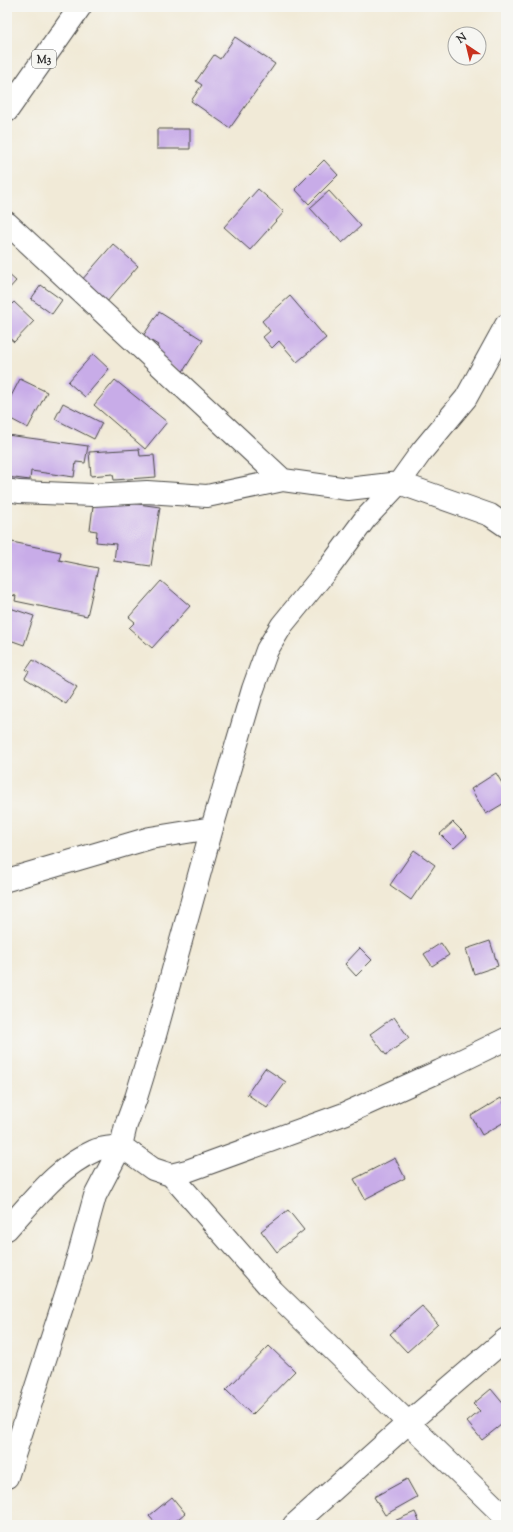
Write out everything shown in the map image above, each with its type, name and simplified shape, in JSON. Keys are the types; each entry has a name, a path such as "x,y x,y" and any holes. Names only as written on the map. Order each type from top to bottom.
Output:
{"street":[{"name":"M3","path":"7,111 80,7"},
{"path":"7,223 284,480"},
{"path":"7,1477 79,1254 95,1196 121,1146 126,1125 154,1039 212,828 253,689 267,650 282,625 331,565 365,519 398,484 422,451 466,398 506,325"},
{"path":"7,490 19,492 86,494 147,492 206,496 284,480 348,489 398,484 490,515 506,526"},
{"path":"7,880 150,838 212,828"},
{"path":"171,1175 187,1171 344,1114 440,1071 506,1039"},
{"path":"7,1229 50,1182 76,1161 95,1150 121,1146 153,1169 171,1175 273,1291 506,1518"},
{"path":"294,1525 408,1423 506,1340"}],"building":[{"path":"235,37 275,64 230,128 191,101 202,85 196,81 214,55 220,59"},
{"path":"157,129 190,129 190,149 157,149"},
{"path":"324,160 338,175 309,204 295,189"},
{"path":"258,189 284,212 250,250 224,227"},
{"path":"329,191 361,226 342,243 310,208"},
{"path":"113,244 138,266 106,303 81,281"},
{"path":"7,273 16,281 7,291"},
{"path":"41,285 62,300 52,314 31,299"},
{"path":"290,296 326,338 297,362 279,341 272,348 263,337 270,331 262,321"},
{"path":"14,302 34,321 14,342 7,336 7,309"},
{"path":"159,312 203,340 182,373 152,354 158,345 143,336"},
{"path":"93,354 109,369 85,397 68,382"},
{"path":"20,379 47,392 28,428 7,417 7,404"},
{"path":"115,380 167,422 145,449 94,405"},
{"path":"63,403 102,423 94,439 55,419"},
{"path":"7,435 88,446 85,463 76,462 74,477 31,471 30,480 7,477"},
{"path":"139,449 140,456 154,455 156,477 114,480 113,474 91,476 89,452"},
{"path":"94,498 160,507 151,566 114,561 116,544 96,542 97,531 90,530"},
{"path":"7,541 61,552 59,560 98,568 87,616 15,601 16,596 7,594"},
{"path":"161,581 190,606 152,648 129,628 135,622 129,617"},
{"path":"7,604 11,606 10,608 34,616 24,645 7,639"},
{"path":"33,660 77,687 66,704 25,678 29,671 26,670"},
{"path":"496,773 506,790 506,802 486,814 471,789"},
{"path":"453,822 467,836 454,848 440,834"},
{"path":"414,850 435,865 411,900 390,885"},
{"path":"490,941 498,966 474,974 466,949"},
{"path":"441,943 449,955 432,966 424,954"},
{"path":"360,948 372,960 356,976 345,964"},
{"path":"394,1017 409,1038 386,1055 370,1034"},
{"path":"265,1068 286,1082 267,1108 247,1094"},
{"path":"501,1098 506,1107 506,1121 482,1135 471,1116"},
{"path":"395,1158 405,1178 365,1199 354,1179"},
{"path":"288,1210 304,1230 277,1252 261,1231"},
{"path":"422,1306 438,1324 407,1352 390,1334"},
{"path":"269,1346 295,1371 252,1415 226,1390"},
{"path":"491,1389 506,1407 506,1421 482,1440 467,1422 480,1411 473,1404"},
{"path":"407,1479 417,1497 385,1515 374,1497"},
{"path":"172,1497 185,1513 171,1525 157,1525 149,1516"},
{"path":"415,1512 421,1525 394,1525 392,1522"}]}
